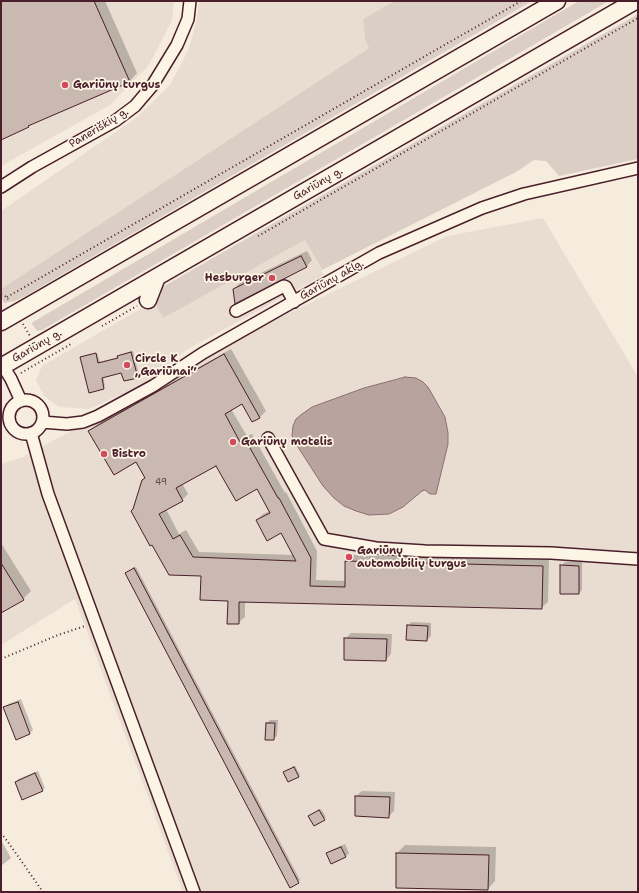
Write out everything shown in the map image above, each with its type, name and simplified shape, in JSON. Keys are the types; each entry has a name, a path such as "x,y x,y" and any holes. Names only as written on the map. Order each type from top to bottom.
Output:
{"highway":[{"path":"1,322 9,313 557,1"},
{"name":"Gariūnų g.","path":"4,369 36,346 635,1"},
{"path":"148,300 157,277"}],"street":[{"name":"Paneriškių g.","path":"1,187 32,167 115,121 135,106 152,86 177,45 188,19 190,1"},
{"name":"Gariūnų aklg.","path":"42,422 67,424 83,422 98,416 153,386 203,352 379,254 482,208 524,194 638,168"},
{"path":"236,311 284,286 294,302"},
{"path":"4,369 21,401"},
{"path":"21,401 31,401 39,407 43,417 42,422 36,431 25,434 15,430 9,416 13,406 21,401"},
{"path":"31,433 48,494 194,892"},
{"path":"268,438 324,539 376,548 426,551 551,553 638,559"}],"path":[{"path":"1,295 7,297 521,1"},
{"path":"253,238 638,18"},
{"path":"4,369 44,360 36,346 9,313 7,297"},
{"path":"98,328 148,300"},
{"path":"1,659 58,635 95,623"},
{"path":"1,834 43,892"}],"shaded area":[{"name":"Gariūnų turgus","path":"1,1 174,1 172,20 149,65 110,105 1,166"},
{"path":"199,1 394,1 363,19 365,39 369,48 1,289 1,211 136,118 170,85 189,49 197,19"},
{"path":"394,1 532,1 27,295 15,301 4,303 1,297 1,289 369,48 365,39 363,19"},
{"path":"579,1 609,1 42,330 37,331 32,324 33,322"},
{"path":"638,14 638,159 559,176 546,161 534,160 516,172 322,270 305,240 163,318 154,301 159,290 166,285"},
{"name":"Gariūnų automobilių turgus","path":"543,218 638,377 638,892 183,892 75,599 1,645 1,464 23,457 271,322 447,236","holes":["398,378 428,387 445,417 448,433 448,444 436,493 425,490 422,491 403,507 323,486 292,436 296,419 312,407 364,388"]},
{"path":"305,240 324,275 186,350 149,382 89,409 59,407 44,396 36,380 42,366 154,301 163,317"},
{"path":"405,377 416,378 428,387 445,417 448,433 448,444 436,494 430,494 425,490 422,491 403,507 389,514 369,515 344,506 323,486 296,444 292,436 293,426 296,419 312,407 364,388"}],"building":[{"name":"Gariūnų turgus","path":"1,1 94,1 130,82 28,126 29,127 1,140"},
{"name":"Hesburger","path":"301,256 307,267 235,304 233,289"},
{"path":"131,352 138,378 124,381 121,373 102,378 104,389 89,393 80,357 96,353 98,363 118,358 117,356"},
{"path":"224,354 260,418 252,422 242,404 225,414 240,442 245,439 311,558 310,586 345,587 345,561 543,566 542,609 239,602 239,624 227,624 228,601 200,600 201,576 169,575 152,545 150,546 131,511 133,509 142,480 145,478 136,462 114,475 88,431","holes":["216,466 236,501 257,489 270,513 256,520 267,541 281,533 296,561 193,557 180,535 173,539 159,514 183,501 176,488"]},
{"path":"1,563 24,600 1,613"},
{"path":"560,565 579,566 579,594 560,594"},
{"path":"134,568 299,883 290,888 125,573"},
{"path":"407,625 428,626 427,641 406,640"},
{"path":"344,638 387,639 386,661 344,660"},
{"path":"18,702 30,734 16,740 3,707"},
{"path":"266,723 275,723 274,740 265,740"},
{"path":"294,767 299,777 288,782 283,772"},
{"path":"35,773 43,791 22,800 15,782"},
{"path":"355,796 390,797 389,818 355,816"},
{"path":"319,810 325,820 314,826 308,816"},
{"path":"341,847 346,857 331,864 326,853"},
{"path":"396,853 489,855 488,890 396,888"}],"place":[{"name":"Gariūnų turgus","path":"65,85"},
{"name":"Hesburger","path":"272,278"},
{"name":"Circle K „Gariūnai“","path":"127,365"},
{"name":"Gariūnų motelis","path":"233,442"},
{"name":"Bistro","path":"104,454"},
{"name":"Gariūnų automobilių turgus","path":"349,557"}]}
